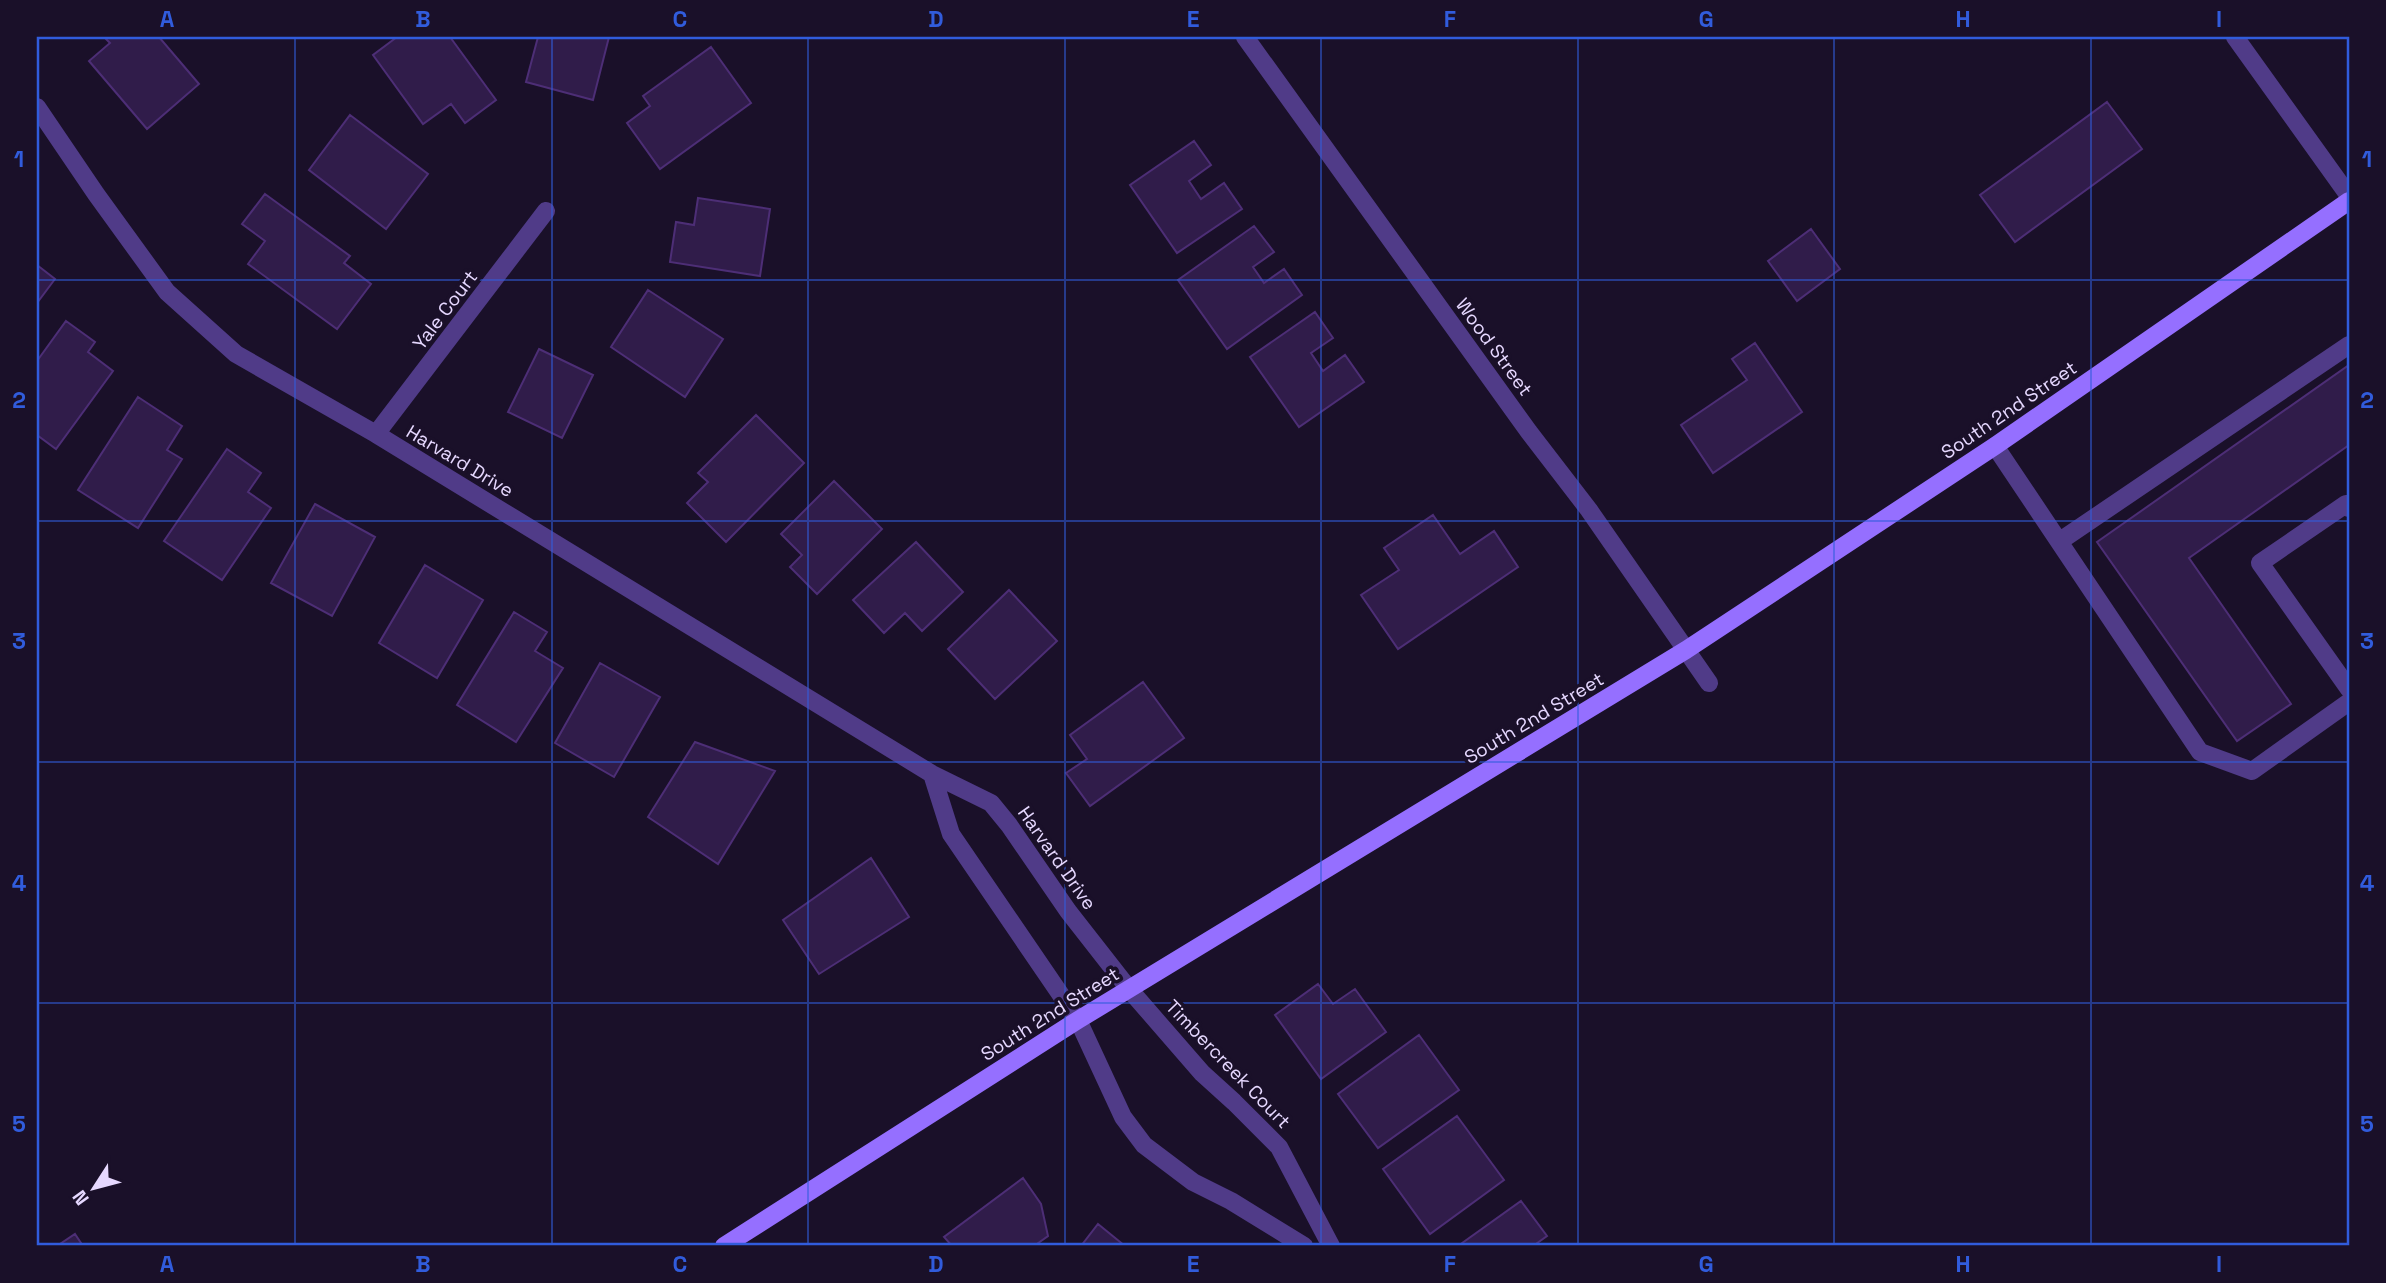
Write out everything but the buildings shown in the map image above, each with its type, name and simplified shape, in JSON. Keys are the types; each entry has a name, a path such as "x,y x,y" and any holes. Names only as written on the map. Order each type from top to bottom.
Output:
{"main road":[{"name":"South 2nd Street","path":"724,1246 1078,1020 1686,650 1995,446 2349,199"}],"street":[{"name":"Wood Street","path":"1245,37 1522,422 1589,510 1709,682"},
{"path":"2235,37 2349,199"},
{"name":"Harvard Drive","path":"37,107 167,292 236,354 376,434 932,774 991,803 1068,911 1129,989"},
{"name":"Yale Court","path":"376,434 546,211"},
{"path":"2060,541 2349,345"},
{"path":"1995,446 2200,752 2252,771 2349,702"},
{"path":"2349,508 2346,504 2260,563 2349,690"},
{"path":"932,774 951,834 1078,1020 1123,1117 1144,1145 1193,1182 1231,1200 1304,1246"},
{"name":"Timbercreek Court","path":"1129,989 1202,1073 1279,1147 1331,1246"}]}
